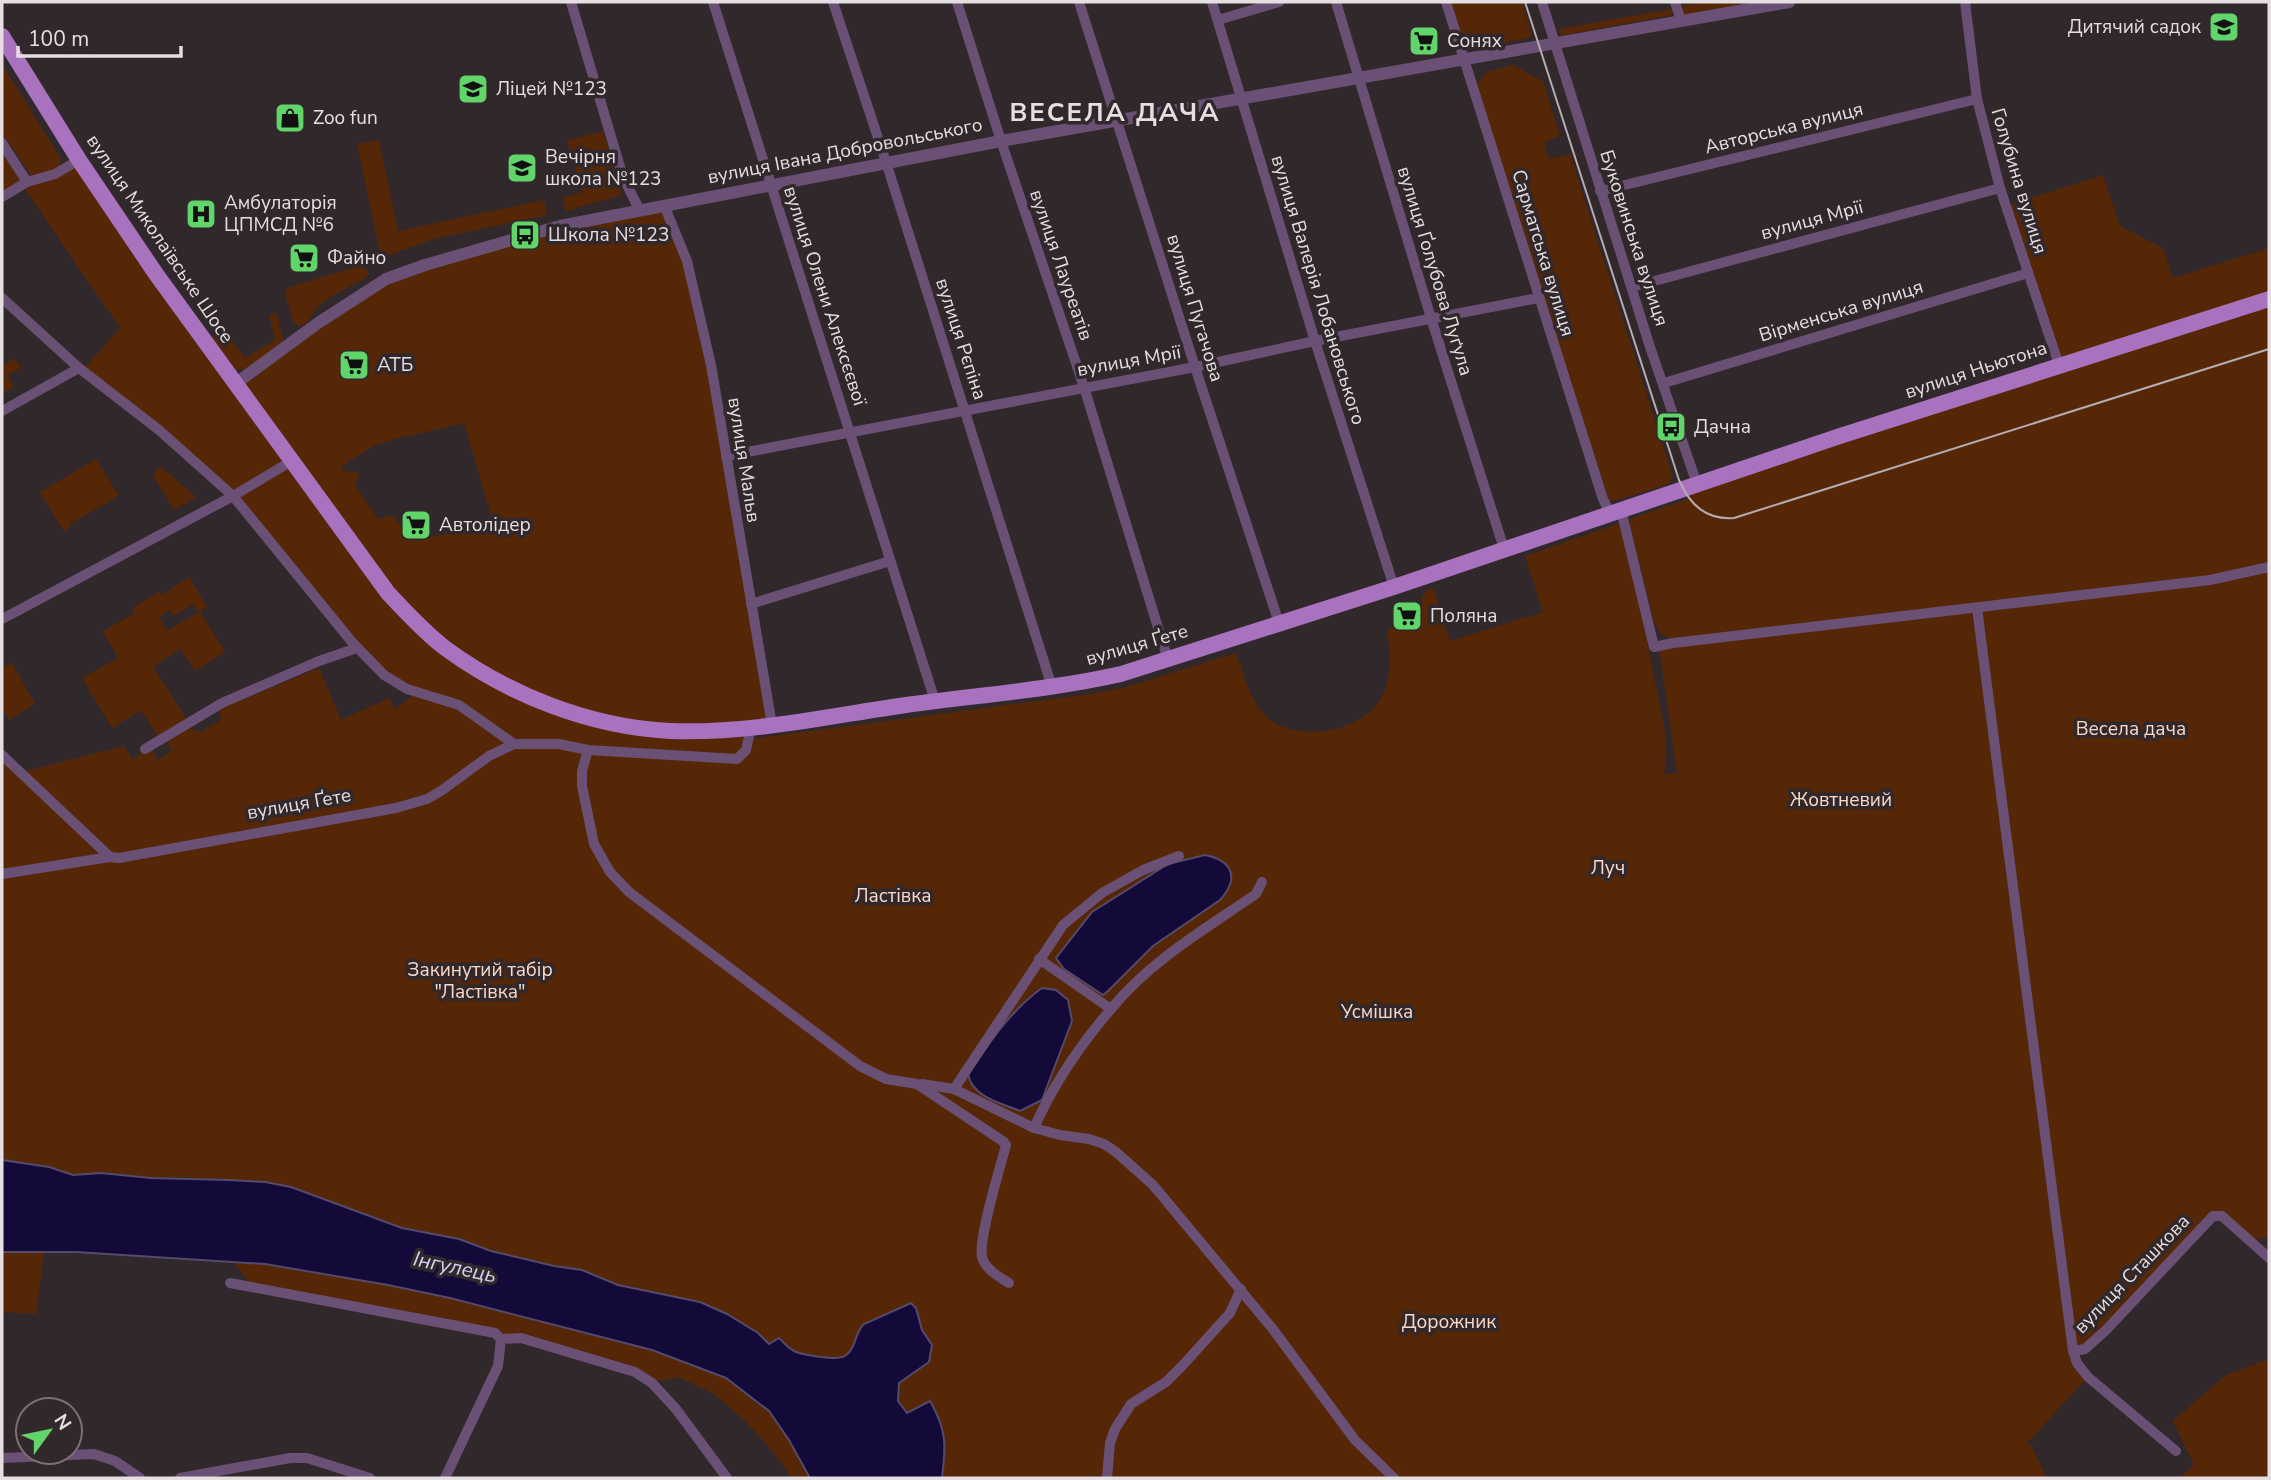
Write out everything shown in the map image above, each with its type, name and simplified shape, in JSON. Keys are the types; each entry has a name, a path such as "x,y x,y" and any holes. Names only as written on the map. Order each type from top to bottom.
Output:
{"main road":[{"name":"вулиця Миколаївське Шосе","path":"2,36 79,160 156,274 290,462 388,593 419,625 444,647 470,664 542,701 591,719 671,731 751,727"},
{"name":"вулиця Ньютона","path":"1697,484 2269,299"},
{"name":"вулиця Ґете","path":"751,727 1052,687 1121,674 1394,587 1697,484"}],"street":[{"path":"571,2 623,177 639,209"},
{"name":"вулиця Олени Алексєєвої","path":"713,2 936,701"},
{"name":"вулиця Рєпіна","path":"834,2 1052,687"},
{"name":"вулиця Лауреатів","path":"957,2 1084,387 1168,660"},
{"name":"вулиця Пугачова","path":"1079,2 1279,623"},
{"name":"вулиця Валерія Лобановського","path":"1212,2 1315,341 1394,587"},
{"path":"1218,20 1279,2"},
{"name":"вулиця Ґолубова Луґула","path":"1336,2 1504,549"},
{"name":"Сарматська вулиця","path":"1446,2 1603,499 1615,512 1654,647 1977,608"},
{"name":"Буковинська вулиця","path":"1542,2 1650,347 1697,484"},
{"path":"1675,2 1681,21"},
{"name":"вулиця Івана Добровольського","path":"235,384 318,323 386,279 526,235 639,209 886,162 1789,2"},
{"name":"Голубина вулиця","path":"1965,2 1977,99 2000,188 2059,365"},
{"name":"Авторська вулиця","path":"1600,191 1977,99"},
{"path":"2,143 27,183"},
{"path":"2,197 27,183 55,174 79,160"},
{"name":"вулиця Мрії","path":"1632,287 2000,188"},
{"name":"вулиця Мальв","path":"664,205 680,242 711,365 772,725"},
{"name":"Вірменська вулиця","path":"1664,383 2028,273"},
{"path":"2,298 79,368 159,430 233,496 357,648 384,675 417,692 459,705 514,744"},
{"name":"вулиця Мрії","path":"726,456 1195,367 1538,298"},
{"path":"2,411 79,368"},
{"path":"2,619 233,496 290,462"},
{"path":"751,604 890,561"},
{"path":"1977,608 2210,580 2269,567"},
{"name":"вулиця Сташкова","path":"1977,608 2073,1351 2077,1363 2088,1377 2176,1451"},
{"path":"145,749 227,701 319,661 357,648"},
{"name":"вулиця Ґете","path":"2,873 137,855 383,811 414,803 440,791 489,756 514,744 559,744 588,750 737,759 743,757 751,727"},
{"path":"588,750 582,771 582,786 594,844 610,872 629,892 860,1066 886,1079 954,1089 1034,1128 1089,1139 1116,1152 1153,1185 1241,1289 1355,1440 1394,1478"},
{"path":"2,755 110,857"},
{"path":"954,1089 1063,925 1102,894 1143,870 1179,856"},
{"path":"1034,1128 1042,1110 1088,1036 1125,991 1172,952 1256,894 1262,882"},
{"path":"1039,959 1111,1009"},
{"path":"917,1084 1006,1145 982,1240 982,1256 990,1270 1009,1283"},
{"name":"вулиця Сташкова","path":"2073,1351 2085,1349 2106,1330 2213,1216 2222,1216 2269,1258"},
{"path":"230,1283 495,1334 501,1339 521,1338 635,1372 664,1395 727,1478"},
{"path":"1107,1478 1110,1443 1115,1429 1131,1404 1166,1382 1230,1312 1241,1289"},
{"path":"446,1478 498,1366 501,1339"},
{"path":"2,1458 94,1454 116,1461 140,1478"},
{"path":"180,1478 290,1458 307,1458 370,1478"}],"green space":[{"path":"1450,2 1522,2 1532,35 1466,50"},
{"path":"1705,2 1755,2 1683,15 1681,6"},
{"path":"1671,9 1672,15 1560,36 1559,29"},
{"path":"2,64 61,159 60,165 53,170 31,175 2,133"},
{"path":"1513,65 1543,81 1560,136 1544,143 1549,159 1570,154 1673,477 1669,484 1614,501 1609,501 1478,90 1478,83 1486,72"},
{"path":"603,131 622,195 566,211 562,198 582,192 567,141"},
{"path":"379,140 398,231 544,200 547,215 434,239 381,258 357,144"},
{"path":"2,151 19,180 2,192"},
{"path":"79,160 235,384 352,300 425,265 664,205 698,306 772,725 752,727 750,739 1090,694 1126,687 1236,653 1253,698 1270,720 1298,731 1330,730 1360,719 1372,710 1381,698 1389,673 1387,630 1413,623 1422,617 1424,594 1431,588 1434,590 1450,641 1543,612 1525,556 1620,523 1635,580 1664,725 1664,774 1677,773 1659,647 1673,639 1660,633 1654,622 1630,519 1685,500 1701,488 2269,305 2269,1237 2249,1240 2213,1216 2106,1330 2073,1352 2088,1377 2027,1443 2032,1447 2047,1478 854,1478 769,1344 758,1333 700,1302 618,1285 582,1270 491,1251 462,1241 409,1235 255,1181 151,1178 101,1173 73,1175 49,1167 2,1160 2,755 22,772 124,746 133,760 150,746 158,760 172,751 167,742 189,728 200,732 221,720 220,709 319,668 341,720 389,698 395,709 416,693 384,675 233,496 83,370 120,328 23,186","holes":["464,423 493,522 416,541 410,539 393,515 378,519 355,485 359,477 357,472 344,471 341,466 387,441"]},
{"path":"2103,175 2120,226 2163,248 2173,278 2269,248 2269,292 2057,360 2006,206"},
{"path":"359,266 366,269 367,277 327,299 316,309 309,321 301,326 294,324 285,294 287,288"},
{"path":"276,312 284,342 252,366 232,369 211,339 214,333 224,330 245,358 275,340 269,316"},
{"path":"15,358 21,368 8,375 14,387 2,393 2,366"},
{"path":"96,459 119,496 71,523 70,528 64,532 40,492"},
{"path":"160,466 196,497 174,510 153,476"},
{"path":"189,577 207,607 200,612 225,652 195,671 181,649 153,666 187,720 158,737 141,710 112,728 82,678 118,658 103,631 135,613 132,608 159,592 162,595","holes":["193,604 199,612 167,631 159,617 170,610 174,616"]},
{"path":"12,663 35,704 9,720 2,708 2,669"},
{"path":"2,1216 372,1273 388,1285 478,1305 481,1300 652,1350 726,1378 769,1411 810,1478 792,1478 767,1444 743,1419 714,1394 678,1377 652,1383 564,1351 254,1287 233,1262 44,1252 36,1314 2,1312"},
{"path":"2269,1359 2269,1478 2179,1478 2194,1465 2173,1421 2226,1375"}],"water":[{"path":"1205,855 1228,866 1231,878 1226,892 1220,900 1153,946 1103,995 1064,969 1056,958 1092,912 1168,864"},
{"path":"1042,988 1056,990 1068,1000 1072,1021 1042,1100 1020,1111 981,1094 968,1074 1010,1017"},
{"name":"Інгулець","path":"2,1160 49,1167 73,1175 101,1173 151,1178 265,1182 291,1187 402,1228 459,1239 491,1251 554,1266 582,1270 618,1285 700,1302 727,1314 758,1333 769,1344 779,1338 793,1351 813,1356 845,1356 852,1349 864,1324 911,1303 916,1308 922,1330 932,1345 929,1362 899,1383 898,1401 907,1413 930,1401 940,1421 944,1438 942,1478 810,1478 769,1411 726,1378 652,1350 450,1298 265,1264 76,1252 2,1252"}],"tram line":[{"path":"1525,2 1679,480 1688,497 1707,513 1734,518 2269,349"}],"place":[{"name":"Дитячий садок","path":"2224,27"},
{"name":"Сонях","path":"1424,41"},
{"name":"Ліцей №123","path":"473,89"},
{"name":"Zoo fun","path":"290,118"},
{"name":"Вечірня школа №123","path":"522,168"},
{"name":"Амбулаторія ЦПМСД №6","path":"201,214"},
{"name":"Школа №123","path":"525,235"},
{"name":"Файно","path":"304,258"},
{"name":"АТБ","path":"354,365"},
{"name":"Дачна","path":"1671,427"},
{"name":"Автолідер","path":"416,525"},
{"name":"Поляна","path":"1407,616"}],"district":[{"name":"ВЕСЕЛА ДАЧА","path":"1115,112"}],"park label":[{"name":"Весела дача","path":"2131,729"},
{"name":"Жовтневий","path":"1841,800"},
{"name":"Луч","path":"1608,868"},
{"name":"Ластівка","path":"893,896"},
{"name":"Закинутий табір \"Ластівка\"","path":"480,981"},
{"name":"Усмішка","path":"1377,1012"},
{"name":"Дорожник","path":"1449,1322"}]}
